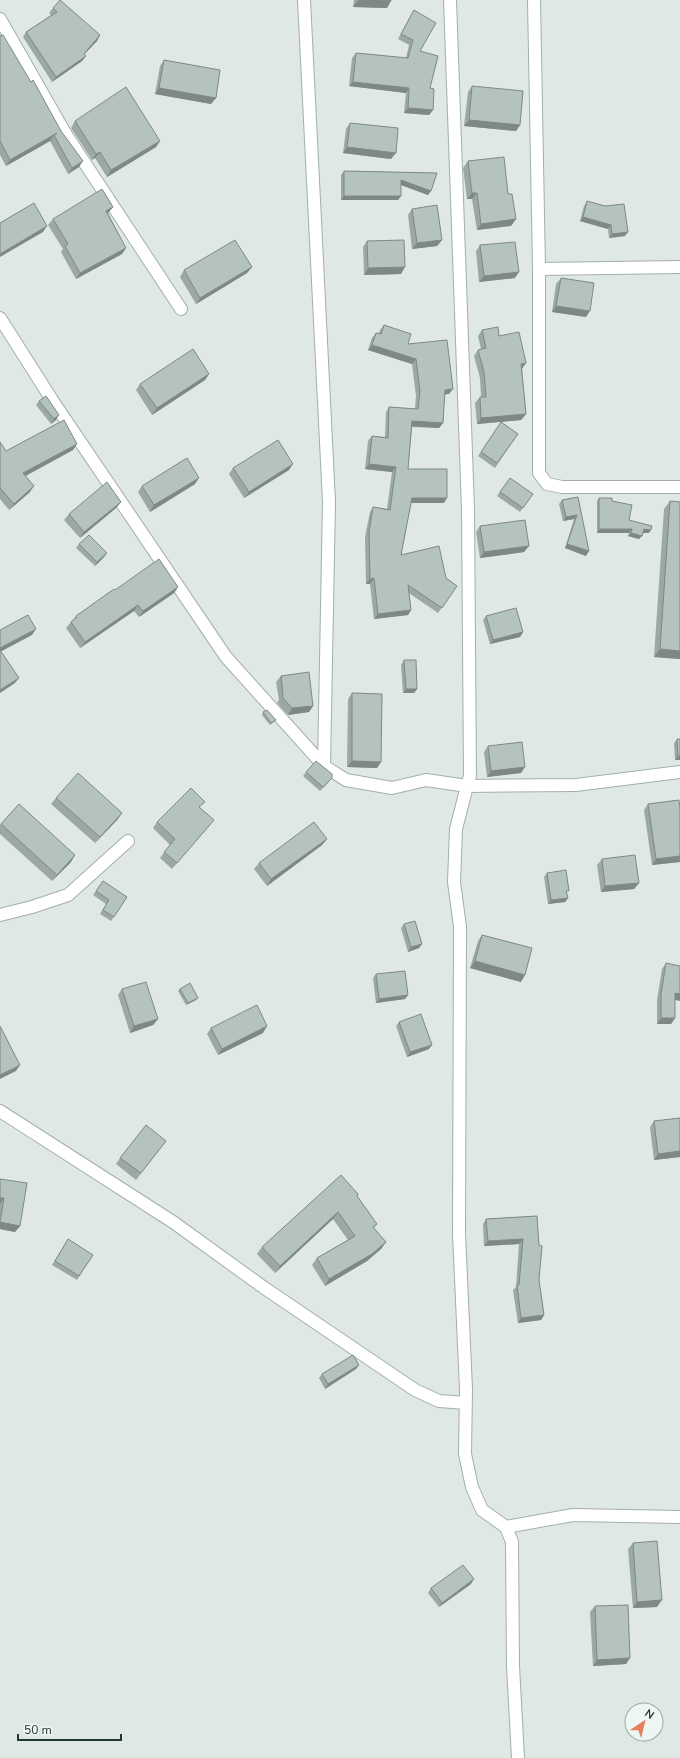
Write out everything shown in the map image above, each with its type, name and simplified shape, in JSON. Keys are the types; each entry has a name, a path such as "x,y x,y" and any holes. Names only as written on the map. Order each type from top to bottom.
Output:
{"street":[{"path":"304,0 329,502 324,766"},
{"path":"450,0 468,510 470,776 456,829 454,882 460,927 459,1234 466,1403 465,1454 472,1487 482,1510 506,1527 512,1542 513,1666 518,1758"},
{"path":"534,0 539,269 539,473 547,484 562,487 680,487"},
{"path":"0,19 65,133 181,309"},
{"path":"539,269 680,267"},
{"path":"0,318 52,400 226,657 324,766 346,780 392,788 426,780 467,786 576,785 680,772"},
{"path":"0,915 32,907 68,895 128,841"},
{"path":"0,1111 173,1222 263,1287 415,1390 439,1401 466,1403"},
{"path":"506,1527 573,1516 680,1517"}],"building":[{"path":"60,0 100,35 84,54 86,56 56,77 26,32 57,12 53,8"},
{"path":"358,0 391,0 391,1"},
{"path":"414,10 436,23 420,51 438,56 430,88 434,89 433,110 408,108 409,88 353,82 356,53 408,58 413,40 401,34"},
{"path":"3,35 31,82 33,80 61,131 83,161 72,168 54,135 57,133 10,160 0,141 0,36"},
{"path":"164,60 220,70 216,98 159,88"},
{"path":"472,86 523,91 520,125 469,120"},
{"path":"126,87 160,141 111,170 100,152 96,154 75,121"},
{"path":"350,123 398,128 396,153 347,147"},
{"path":"504,157 508,194 512,194 516,219 481,224 477,193 472,193 468,161"},
{"path":"344,171 437,173 431,191 401,180 401,196 344,196"},
{"path":"102,189 113,207 106,211 126,248 80,273 65,246 68,244 53,219"},
{"path":"587,201 605,206 624,204 628,232 612,234 611,225 583,217"},
{"path":"34,203 47,226 0,254 0,223"},
{"path":"437,205 442,240 417,243 412,209"},
{"path":"235,240 252,267 200,298 184,270"},
{"path":"404,240 405,267 368,268 367,241"},
{"path":"515,242 519,272 484,276 480,245"},
{"path":"561,278 594,283 590,311 556,306"},
{"path":"384,325 411,334 408,344 447,340 453,389 445,390 443,423 412,421 408,469 447,469 447,498 412,498 401,555 439,546 446,578 457,586 442,608 408,585 411,610 378,614 374,578 370,579 369,532 373,507 390,510 396,467 369,464 372,436 388,438 389,407 418,409 420,391 416,359 372,345 376,333 381,334"},
{"path":"498,327 499,336 519,332 526,363 521,364 526,414 481,418 480,397 486,397 484,372 478,350 486,348 482,330"},
{"path":"193,349 209,374 157,408 140,384"},
{"path":"46,396 59,415 54,419 39,401"},
{"path":"64,420 77,444 23,473 34,486 14,504 0,488 0,442 6,451"},
{"path":"501,422 518,434 497,463 481,452"},
{"path":"278,440 293,464 249,492 233,468"},
{"path":"187,458 199,478 154,505 142,486"},
{"path":"510,478 533,494 523,508 500,492"},
{"path":"107,482 121,502 84,532 69,514"},
{"path":"578,497 589,551 567,544 577,515 566,517 562,500"},
{"path":"599,498 612,498 612,501 632,505 629,520 652,526 651,530 644,529 642,536 631,533 632,529 599,529"},
{"path":"670,501 680,502 680,651 660,649"},
{"path":"525,520 529,546 484,552 480,526"},
{"path":"89,535 107,553 97,562 79,544"},
{"path":"159,559 178,587 143,611 138,605 85,642 71,622 77,617 76,616"},
{"path":"516,608 523,632 493,640 486,616"},
{"path":"28,615 36,629 0,648 0,630"},
{"path":"0,650 19,678 0,690"},
{"path":"404,660 416,660 417,689 406,689"},
{"path":"309,672 313,706 292,708 282,697 281,676"},
{"path":"352,693 382,694 381,762 352,761"},
{"path":"267,710 276,720 271,723 263,712"},
{"path":"677,739 680,739 680,756 678,756"},
{"path":"522,742 525,767 491,771 488,746"},
{"path":"316,761 332,774 332,778 323,787 306,772"},
{"path":"78,773 122,813 100,837 56,798"},
{"path":"191,788 205,802 199,807 214,820 177,863 164,852 175,839 157,822"},
{"path":"679,800 680,856 656,859 648,804"},
{"path":"19,804 75,855 57,875 1,824"},
{"path":"314,822 327,839 271,879 259,863"},
{"path":"635,855 639,883 605,886 602,859"},
{"path":"566,870 569,891 566,891 568,898 551,900 547,873"},
{"path":"103,881 127,897 114,917 103,910 109,900 96,891"},
{"path":"415,921 422,944 411,947 404,924"},
{"path":"482,935 532,948 525,975 475,961"},
{"path":"666,963 680,966 680,994 675,993 675,1018 661,1018 661,994"},
{"path":"405,971 408,995 379,999 376,974"},
{"path":"146,982 158,1019 134,1026 122,989"},
{"path":"190,983 198,998 188,1003 180,989"},
{"path":"257,1005 267,1026 222,1049 211,1028"},
{"path":"421,1014 432,1045 410,1052 399,1022"},
{"path":"0,1026 20,1065 0,1075"},
{"path":"680,1118 680,1151 658,1154 654,1121"},
{"path":"146,1125 166,1141 141,1173 120,1158"},
{"path":"341,1175 358,1194 357,1196 377,1224 373,1227 386,1242 372,1254 329,1279 317,1258 355,1236 338,1212 280,1266 262,1247"},
{"path":"0,1179 27,1183 20,1226 0,1222 4,1198 0,1198"},
{"path":"537,1216 539,1245 542,1246 539,1280 544,1315 521,1318 517,1285 519,1285 523,1239 488,1241 486,1219"},
{"path":"68,1239 93,1255 79,1276 55,1261"},
{"path":"353,1355 359,1365 328,1384 322,1374"},
{"path":"657,1541 662,1600 637,1602 633,1543"},
{"path":"463,1565 474,1579 442,1603 431,1588"},
{"path":"628,1605 630,1658 597,1660 595,1606"}]}
